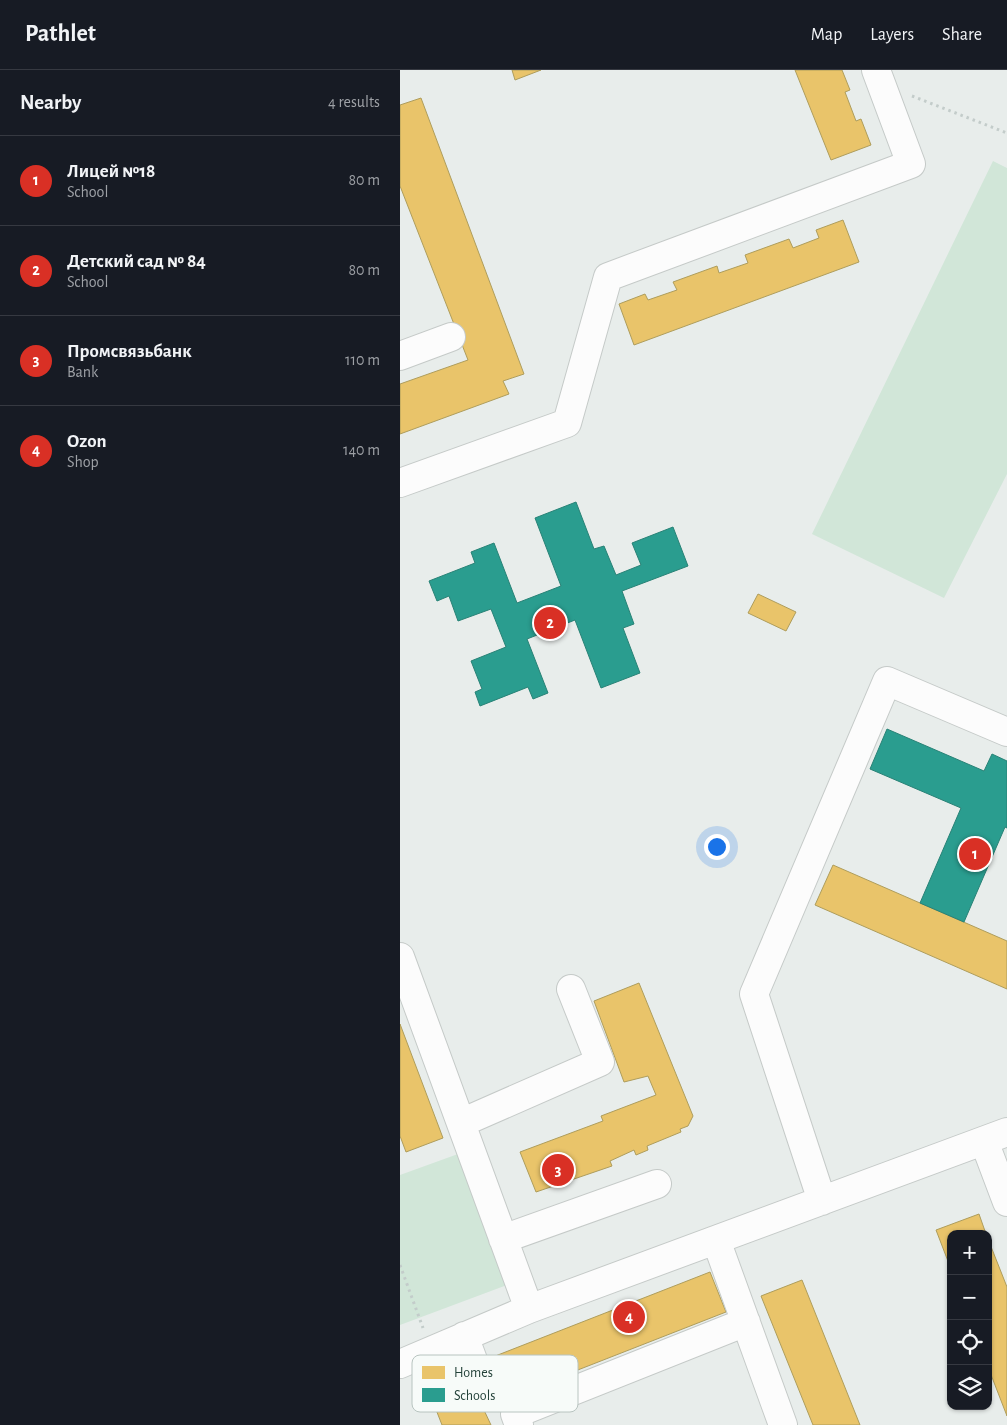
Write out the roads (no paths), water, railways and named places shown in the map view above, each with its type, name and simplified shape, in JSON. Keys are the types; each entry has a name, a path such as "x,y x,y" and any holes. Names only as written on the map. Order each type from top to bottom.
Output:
{"street":[{"path":"400,483 567,424 608,277 911,164 879,77"},
{"path":"400,356 451,337"},
{"path":"822,1201 754,994 887,681 1007,732"},
{"path":"400,957 529,1309"},
{"path":"461,1123 600,1062 571,989"},
{"path":"421,1355 529,1309 996,1137 1007,1202"},
{"path":"503,1239 658,1184"},
{"path":"716,1240 783,1425"},
{"path":"578,1382 746,1322"},
{"path":"464,1336 474,1355"},
{"path":"400,1364 412,1359"}],"place":[{"name":"Детский сад № 84","path":"550,623"},
{"name":"Лицей №18","path":"975,854"},
{"name":"Промсвязьбанк","path":"558,1170"},
{"name":"Ozon","path":"629,1317"}]}
